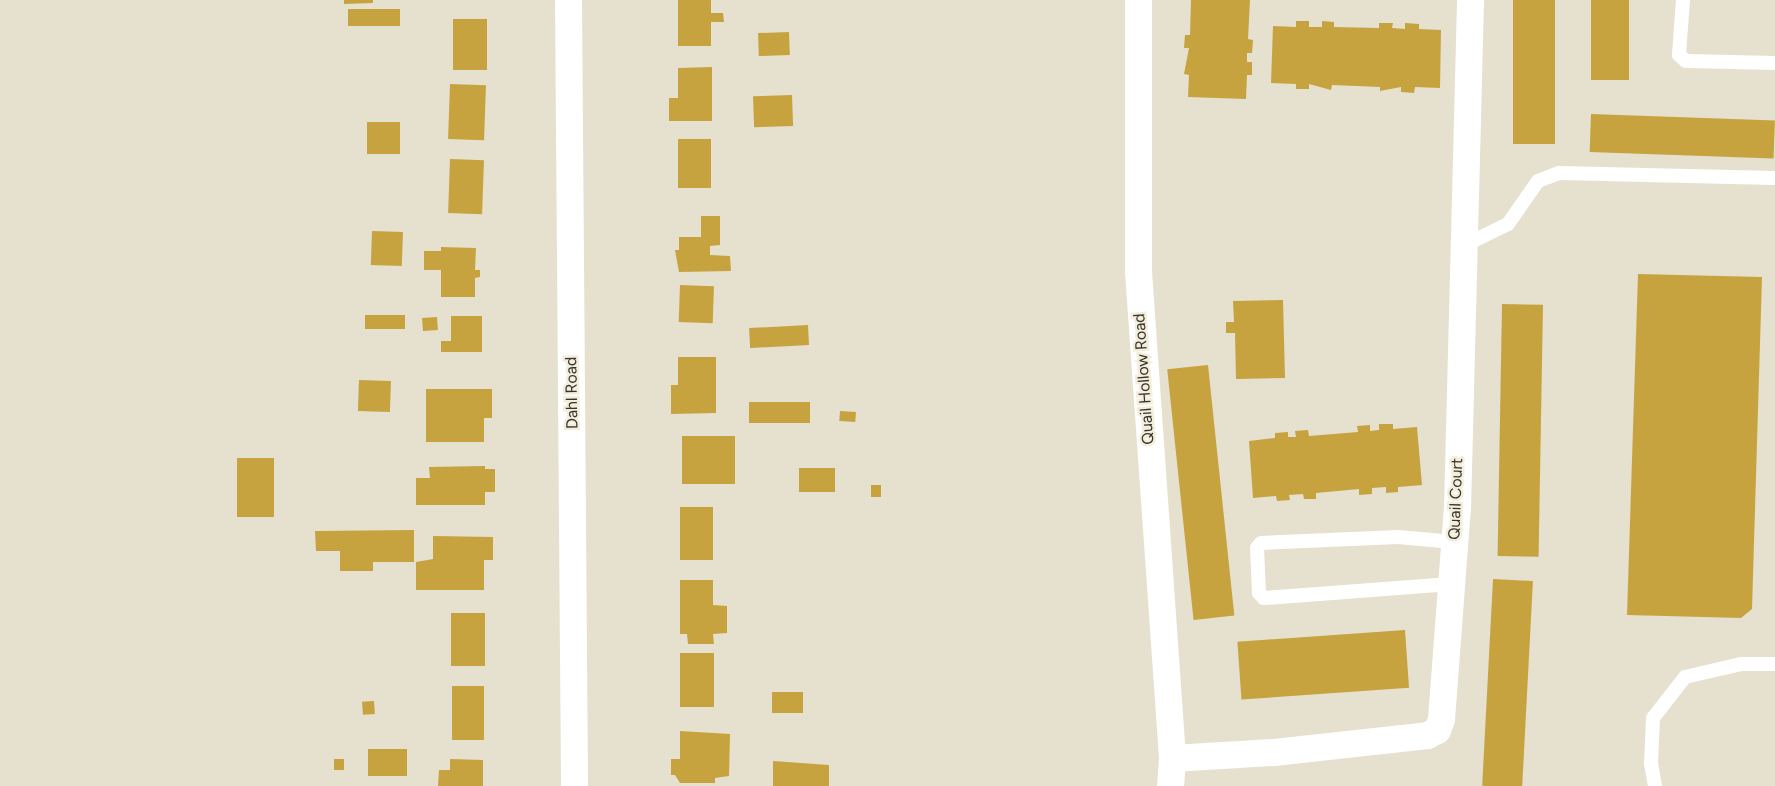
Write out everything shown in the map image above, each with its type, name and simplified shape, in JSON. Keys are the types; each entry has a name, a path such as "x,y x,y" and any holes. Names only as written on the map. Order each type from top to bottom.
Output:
{"street":[{"name":"Dahl Road","path":"568,0 574,786"},
{"name":"Quail Hollow Road","path":"1138,0 1135,114 1142,376 1173,758 1170,786"},
{"name":"Quail Court","path":"1173,758 1274,752 1427,735 1437,730 1444,693 1454,542 1470,0"}],"lane":[{"path":"1683,0 1679,55 1686,61 1775,63"},
{"path":"1461,246 1508,224 1538,182 1559,172 1775,178"},
{"path":"1451,584 1264,598 1259,593 1257,548 1261,543 1398,537 1454,542"},
{"path":"1655,786 1651,764 1653,718 1686,677 1741,664 1775,664"}],"building":[{"path":"344,0 373,0 373,3 344,4"},
{"path":"678,0 711,0 711,13 723,13 724,22 711,22 711,46 678,46"},
{"path":"1191,0 1250,0 1248,39 1253,40 1252,53 1247,53 1247,62 1252,62 1252,75 1247,75 1246,99 1188,97 1189,75 1184,74 1189,48 1184,48 1185,35 1190,35"},
{"path":"1513,0 1555,0 1555,144 1513,144"},
{"path":"1591,0 1629,0 1629,80 1591,80"},
{"path":"348,9 400,9 400,26 348,26"},
{"path":"453,19 487,19 487,70 453,70"},
{"path":"1296,21 1309,21 1309,27 1322,27 1322,21 1334,22 1334,27 1379,28 1379,23 1393,23 1392,28 1405,29 1405,23 1419,24 1419,29 1441,30 1440,88 1415,87 1414,93 1401,92 1401,87 1380,91 1380,87 1332,85 1331,90 1309,84 1309,89 1296,89 1296,84 1271,83 1273,26 1296,27"},
{"path":"789,32 790,55 759,56 758,33"},
{"path":"712,67 712,121 669,121 669,98 678,98 678,68"},
{"path":"450,84 486,85 484,140 448,139"},
{"path":"792,95 793,126 754,127 753,96"},
{"path":"1591,114 1775,120 1774,158 1590,152"},
{"path":"367,122 400,122 400,154 367,154"},
{"path":"678,139 711,139 711,188 678,188"},
{"path":"450,159 484,160 482,214 448,213"},
{"path":"701,216 720,216 720,245 710,246 710,255 730,256 731,271 679,272 675,250 679,250 679,237 701,237"},
{"path":"372,231 403,232 402,266 371,265"},
{"path":"441,247 476,248 475,270 480,270 480,277 475,278 475,297 441,297 441,270 424,270 424,251 441,251"},
{"path":"1638,274 1762,277 1752,609 1741,618 1627,615"},
{"path":"680,285 714,286 713,323 679,322"},
{"path":"1283,300 1285,378 1236,379 1235,333 1226,333 1226,322 1234,322 1233,301"},
{"path":"1502,304 1543,305 1539,557 1498,556"},
{"path":"365,315 405,315 405,329 365,329"},
{"path":"451,316 482,316 482,352 441,352 441,341 451,341"},
{"path":"437,317 438,330 423,331 422,318"},
{"path":"808,325 809,345 750,348 749,328"},
{"path":"678,357 716,357 716,413 671,414 671,385 678,385"},
{"path":"1208,365 1234,616 1194,620 1167,369"},
{"path":"359,380 391,381 390,412 358,411"},
{"path":"426,389 492,389 492,418 484,418 484,442 426,442"},
{"path":"749,402 810,402 810,423 749,423"},
{"path":"840,411 856,412 855,422 839,421"},
{"path":"1379,424 1393,424 1393,429 1417,427 1422,485 1398,487 1398,492 1386,493 1386,487 1372,488 1372,494 1359,495 1359,489 1316,493 1316,499 1304,499 1303,494 1289,495 1290,500 1277,501 1276,496 1253,498 1249,441 1275,438 1275,433 1288,432 1288,437 1296,437 1295,431 1308,430 1309,436 1358,432 1357,426 1370,425 1370,431 1379,430"},
{"path":"682,436 735,436 735,484 682,484"},
{"path":"237,458 274,458 274,517 237,517"},
{"path":"485,466 485,469 495,469 495,492 485,492 485,505 416,505 416,478 430,478 429,467"},
{"path":"799,468 835,468 835,492 799,492"},
{"path":"871,485 881,485 881,497 871,497"},
{"path":"680,507 713,507 713,560 680,560"},
{"path":"414,530 414,562 373,562 373,571 340,571 340,551 316,551 315,531"},
{"path":"433,536 493,537 493,560 484,560 484,590 416,590 416,562 433,559"},
{"path":"1493,579 1533,581 1522,786 1482,786"},
{"path":"680,580 713,580 713,605 727,606 727,633 713,634 714,644 688,644 687,634 680,634"},
{"path":"451,613 485,613 485,666 451,666"},
{"path":"1405,630 1409,688 1241,700 1237,642"},
{"path":"680,653 714,653 714,707 680,707"},
{"path":"452,686 484,686 484,740 452,740"},
{"path":"772,692 803,692 803,713 772,713"},
{"path":"374,701 375,714 363,715 362,702"},
{"path":"680,731 730,734 729,776 715,778 715,783 680,783 675,775 671,775 671,759 680,759"},
{"path":"368,749 407,749 407,776 368,776"},
{"path":"334,759 344,759 344,770 334,770"},
{"path":"450,759 483,760 483,786 438,786 439,770 450,770"},
{"path":"773,761 829,765 829,786 773,786"}]}
